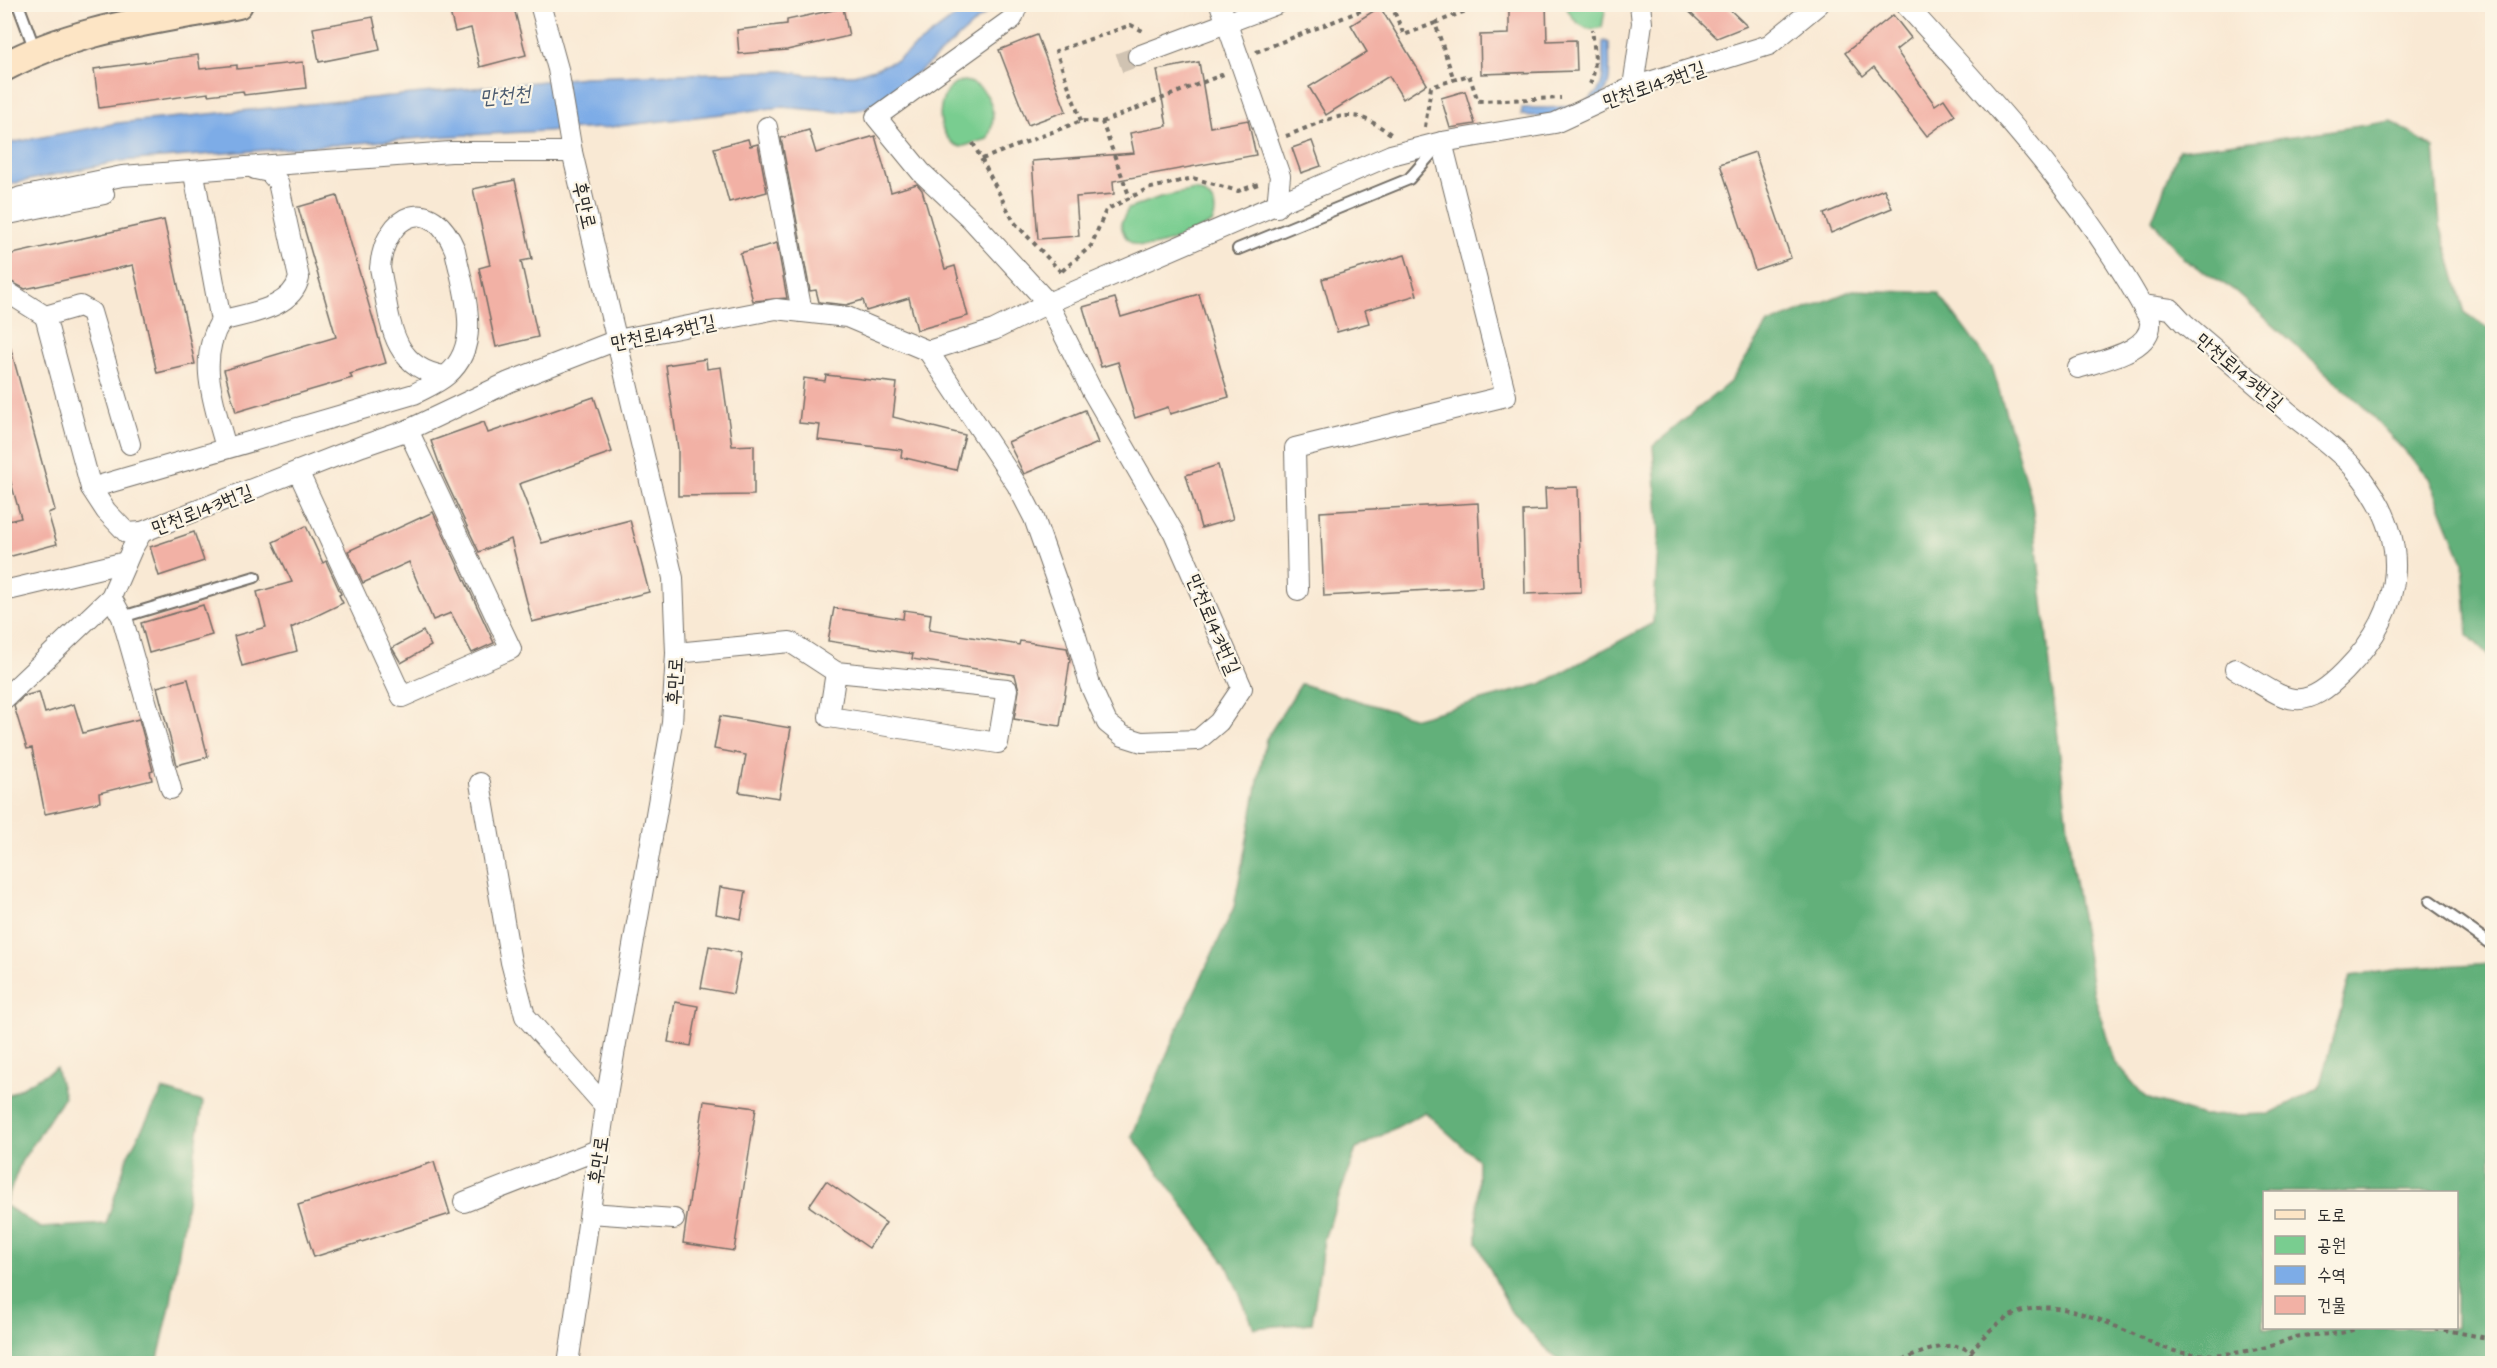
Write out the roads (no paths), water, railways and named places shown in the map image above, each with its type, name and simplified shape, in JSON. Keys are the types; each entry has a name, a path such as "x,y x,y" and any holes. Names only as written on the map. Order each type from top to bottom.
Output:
{"street":[{"path":"4,67 35,50 94,32 238,4"},
{"name":"후만로","path":"540,4 558,69 572,146 673,578 676,653 672,723 605,1106 567,1364"},
{"path":"1018,4 1012,19 876,117 921,172 970,219 1048,303"},
{"path":"1220,4 1281,176 1277,207"},
{"path":"1138,56 1277,4"},
{"path":"1633,87 1642,23 1640,4"},
{"name":"만천로143번길","path":"928,351 993,330 1048,303 1277,207 1391,155 1442,142 1555,123 1633,87 1769,45 1819,4"},
{"path":"1905,4 1998,106 2060,180 2142,305 2151,327 2142,345 2078,368"},
{"path":"767,127 802,312"},
{"path":"1298,590 1295,448 1506,396 1442,142"},
{"path":"4,204 21,197 122,177 451,152 572,146"},
{"path":"4,215 194,174 256,169 275,176 299,278 294,292 281,303 221,321"},
{"path":"194,174 221,321 210,342 207,363 226,448"},
{"path":"91,488 414,394 445,376 464,350 470,328 455,250 451,239 434,222 424,216 411,216 399,222 390,231 380,268 396,341 402,354 420,369 445,376"},
{"path":"4,290 45,316 91,488 106,511 127,533 142,532"},
{"name":"만천로143번길","path":"4,699 111,597 142,532 408,430 509,382 617,340 776,309 847,317 928,351 1017,485 1034,518 1076,636 1090,685 1107,723 1123,736 1142,742 1198,740 1219,722 1242,688 1174,533 1092,392 1048,303"},
{"name":"만천로143번길","path":"2142,305 2171,309 2184,323 2346,460 2370,491 2392,534 2397,563 2393,595 2386,612 2379,627 2355,661 2326,691 2298,700 2282,695 2235,669"},
{"path":"45,316 80,306 91,312 130,444"},
{"path":"298,471 402,697 510,650 408,430"},
{"path":"4,591 126,562"},
{"path":"111,597 122,617 171,789"},
{"path":"676,653 790,642 836,672 1007,689 998,743 829,717 836,672"},
{"path":"480,783 511,962 525,1016 605,1106"},
{"path":"464,1202 600,1149"},
{"path":"590,1213 675,1219"}],"lane":[{"path":"18,4 35,50"},
{"path":"1238,249 1409,179 1442,142"},
{"path":"122,617 255,577"},
{"path":"2430,901 2493,945"}],"water":[{"name":"만천천","path":"971,5 995,5 926,66 878,102 862,109 839,112 782,107 602,128 449,136 121,161 5,185 4,144 118,123 585,77 783,71 808,75 853,75 897,60"},
{"path":"1603,42 1609,43 1608,85 1603,94 1594,102 1570,112 1544,116 1521,115 1522,108 1568,106 1590,99 1598,91 1602,81"}],"tunnel":[{"path":"1119,63 1138,56"}]}
